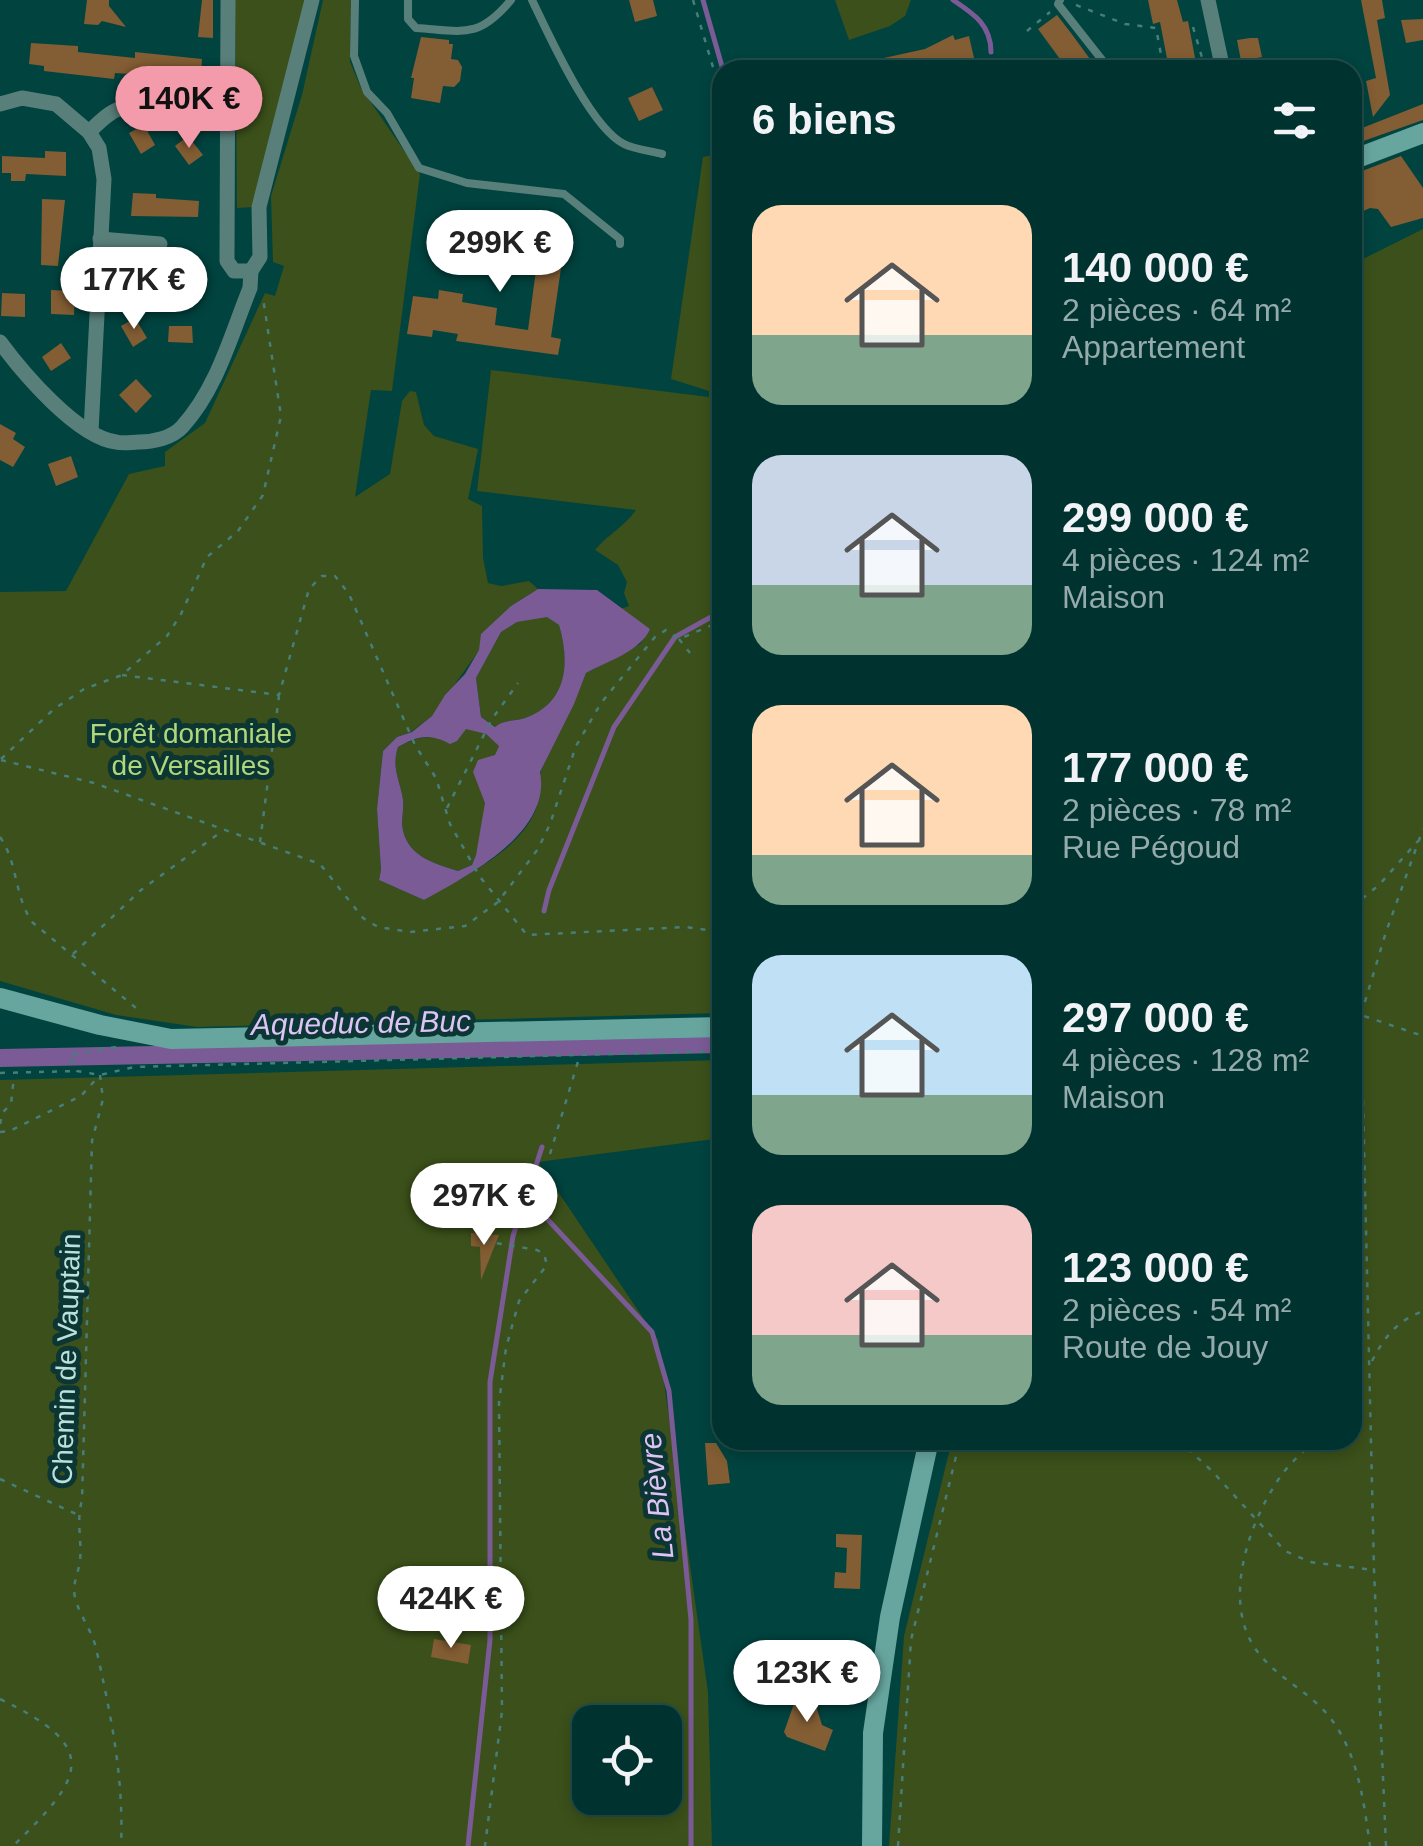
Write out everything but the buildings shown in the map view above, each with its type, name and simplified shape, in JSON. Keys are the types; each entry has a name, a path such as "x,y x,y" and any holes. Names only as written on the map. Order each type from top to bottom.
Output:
{"main road":[{"path":"1362,156 1423,133"},
{"path":"0,998 145,1035 190,1038 712,1028"},
{"path":"872,1846 873,1733 878,1694 890,1616 927,1450"}],"street":[{"path":"228,0 227,261 234,271 253,269"},
{"path":"0,342 58,408 113,442 153,442 179,431 209,390 260,257 260,207 312,0"},
{"path":"1208,0 1221,60"},
{"path":"0,104 22,98 56,104 89,132 99,148 104,180 91,431"},
{"path":"89,132 108,113 125,104 162,109"},
{"path":"100,239 160,244"}],"lane":[{"path":"355,0 354,56 367,92 387,113 419,168 467,183 564,194 596,216 620,239 620,244"},
{"path":"408,0 408,19 416,28 472,32 498,15 511,0"},
{"path":"532,0 559,57 600,122 622,144 662,154"},
{"path":"1061,1 1103,60"}],"path":[{"path":"693,0 712,64"},
{"path":"1027,31 1061,1 1125,24 1156,28 1162,60"},
{"path":"1193,28 1202,60"},
{"path":"0,760 54,709 84,689 122,675 167,636 207,557 238,530 263,494 281,416 258,270 253,269"},
{"path":"260,844 279,696 309,590 322,576 335,576 349,594 415,745 436,778 450,824 480,876 527,936 685,927 712,931"},
{"path":"679,639 712,626"},
{"path":"0,760 94,783 320,864 364,918 378,927 410,932 465,926 498,902 538,849 576,746 601,703 666,630 690,653"},
{"path":"122,675 279,696"},
{"path":"447,808 492,720 518,684"},
{"path":"1362,1012 1423,828"},
{"path":"72,955 141,890 223,830"},
{"path":"0,836 9,849 21,906 32,922 136,1008 145,1035"},
{"path":"1362,899 1419,840"},
{"path":"1362,1015 1423,1036"},
{"path":"78,1071 70,1055 108,1049"},
{"path":"1,1073 78,1071 100,1075 134,1067 712,1052"},
{"path":"550,1154 580,1054"},
{"path":"1362,1054 1374,1570 1386,1846"},
{"path":"0,1124 11,1104 14,1074"},
{"path":"0,1132 10,1132 81,1096 100,1075"},
{"name":"Chemin de Vauptain","path":"100,1075 103,1099 92,1141 78,1515 80,1562 73,1584 76,1602 94,1640 117,1745 123,1810 121,1846"},
{"path":"484,1241 523,1246 544,1254 547,1266 519,1301 498,1402 502,1711 485,1846"},
{"path":"1370,1364 1391,1330 1406,1318 1423,1312"},
{"path":"898,1846 911,1640 958,1450"},
{"path":"1188,1450 1284,1551 1297,1558 1374,1570"},
{"path":"1306,1450 1283,1474 1247,1542 1241,1618 1257,1652 1319,1704 1334,1722 1357,1771 1370,1846"},
{"path":"0,1479 78,1515"},
{"path":"0,1699 24,1710 61,1737 70,1753 72,1769 56,1804 12,1846"}],"green space":[{"path":"235,0 307,0 254,207 237,208"},
{"name":"Forêt domaniale de Versailles","path":"323,0 351,0 350,62 361,88 420,174 392,391 371,390 355,497 390,474 402,401 410,391 416,392 424,425 434,436 478,449 468,499 482,506 483,558 488,583 501,586 529,581 538,589 511,606 432,716 397,737 383,751 377,809 379,880 424,900 488,862 517,839 536,809 546,758 586,673 640,644 650,629 620,609 629,606 624,593 627,582 618,565 595,550 636,510 477,491 491,370 709,397 709,391 671,379 703,157 712,155 712,1013 197,1027 116,1015 0,981 0,592 66,591 129,474 165,466 165,452 205,423 265,293 275,296 284,266 273,262 271,196 302,95"},
{"path":"835,0 911,0 905,16 890,26 849,40"},
{"path":"1423,229 1423,1846 889,1846 904,1636 950,1450 1362,1450 1362,260"},
{"path":"547,616 559,625 563,639 565,666 558,691 540,711 496,727 481,717 476,678 501,632 517,622"},
{"path":"465,728 486,734 499,745 476,855 472,865 458,871 422,856 408,844 395,762 398,747 406,743 427,737 457,741"},
{"path":"712,1060 712,1139 538,1162 658,1340 708,1692 712,1846 0,1846 0,1080"}],"shaded area":[{"path":"538,589 597,590 650,629 631,650 586,673 540,772 540,794 533,814 520,833 483,865 424,900 379,880 377,809 383,751 397,737 412,732 432,716 465,674 479,650 481,634 511,606","holes":["547,617 559,625 562,639 564,667 558,692 539,711 495,727 481,717 476,678 501,632 517,622","466,729 486,734 499,746 495,755 478,760 473,772 485,803 476,855 472,865 458,871 422,856 408,844 395,762 398,747 405,743 430,737 450,744"]}],"waterway":[{"name":"La Bièvre","path":"703,0 720,60"},
{"name":"La Bièvre","path":"953,0 985,27 991,52"},
{"name":"La Bièvre","path":"544,911 614,727 675,637 712,617"},
{"name":"Aqueduc de Buc","path":"0,1058 712,1044"},
{"name":"La Bièvre","path":"468,1846 490,1640 490,1382 513,1236 542,1147"},
{"name":"La Bièvre","path":"524,1194 652,1332 669,1391 691,1620 691,1846"}]}
